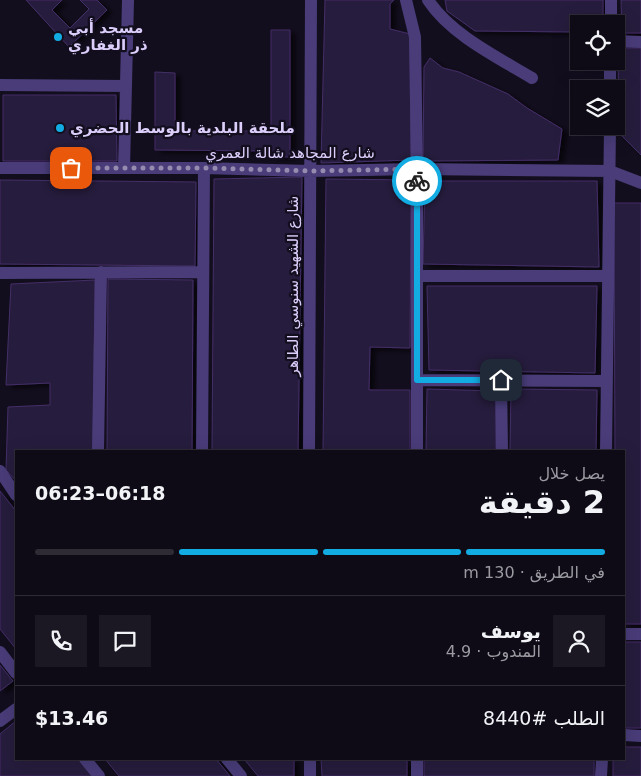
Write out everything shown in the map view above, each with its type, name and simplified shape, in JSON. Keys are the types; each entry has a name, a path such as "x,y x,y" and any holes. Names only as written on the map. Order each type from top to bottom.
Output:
{"street":[{"path":"124,168 128,0"},
{"name":"شارع الشهيد سنوسي الطاهر","path":"309,450 311,0"},
{"path":"406,0 415,37 417,450"},
{"path":"428,0 435,11 454,27 477,44 532,78"},
{"path":"611,0 611,15"},
{"path":"625,41 641,42"},
{"path":"0,86 126,86"},
{"path":"606,450 610,135"},
{"name":"شارع المجاهد شالة العمري","path":"0,168 610,171"},
{"path":"202,450 204,168"},
{"path":"610,171 641,183"},
{"path":"98,450 100,272"},
{"path":"0,273 203,272"},
{"path":"417,276 608,276"},
{"path":"417,380 607,381"},
{"path":"501,380 502,450"},
{"path":"0,471 15,494"},
{"path":"625,634 641,634"},
{"path":"0,652 15,671"},
{"path":"0,722 15,710"},
{"path":"625,735 641,736"},
{"path":"86,760 99,776"},
{"path":"228,760 241,776"},
{"path":"310,760 310,776"},
{"path":"417,760 417,776"},
{"path":"601,776 602,760"}],"building":[{"path":"26,0 62,0 52,10 70,28 89,9 80,0 97,0 107,10 69,47"},
{"path":"325,0 394,0 390,4 390,29 410,34 411,160 321,163"},
{"path":"445,0 603,0 603,15 570,15 570,32 475,31 447,11"},
{"path":"621,0 641,0 641,33 625,33 625,15 621,15"},
{"path":"271,30 290,30 290,157 271,157 271,151 155,150 155,72 175,73 175,131 271,131"},
{"path":"625,48 641,48 641,155 621,135 625,135 625,80 618,80 618,70 625,70"},
{"path":"430,58 443,68 459,72 508,94 562,129 558,160 423,161 424,67"},
{"name":"ملحقة البلدية بالوسط الحضري","path":"3,95 116,95 117,161 3,161"},
{"path":"302,177 298,450 212,450 214,179"},
{"path":"326,179 411,180 410,348 370,347 369,390 410,390 410,450 323,450"},
{"path":"0,180 196,182 195,266 0,264"},
{"path":"425,181 597,181 599,267 423,264"},
{"path":"614,203 641,203 641,624 625,624 625,450 615,450"},
{"path":"108,279 193,280 192,450 107,450"},
{"path":"95,280 93,450 15,450 15,480 6,470 8,407 50,405 50,383 6,385 11,284"},
{"path":"427,286 597,286 595,373 429,370"},
{"path":"427,389 496,391 496,450 426,450"},
{"path":"511,389 597,390 596,450 510,450"},
{"path":"0,491 15,510 15,648 0,629"},
{"path":"625,642 641,642 641,728 625,728"},
{"path":"0,665 13,681 0,691"},
{"path":"15,722 15,760 84,760 96,776 0,776 0,734"},
{"path":"625,747 641,747 641,776 613,776 613,760 625,760"},
{"path":"106,760 217,760 230,776 119,776"},
{"path":"245,760 294,760 294,776 258,776"},
{"path":"321,760 407,760 407,776 322,776"},
{"path":"424,760 594,760 594,776 424,776"}],"way so far":[{"path":"71,168 204,168 310,171 417,169 417,181"}],"place":[{"name":"مسجد أبي ذر الغفاري","path":"58,37"},
{"name":"ملحقة البلدية بالوسط الحضري","path":"60,128"}],"route":[{"path":"417,181 417,380 501,380"}]}
